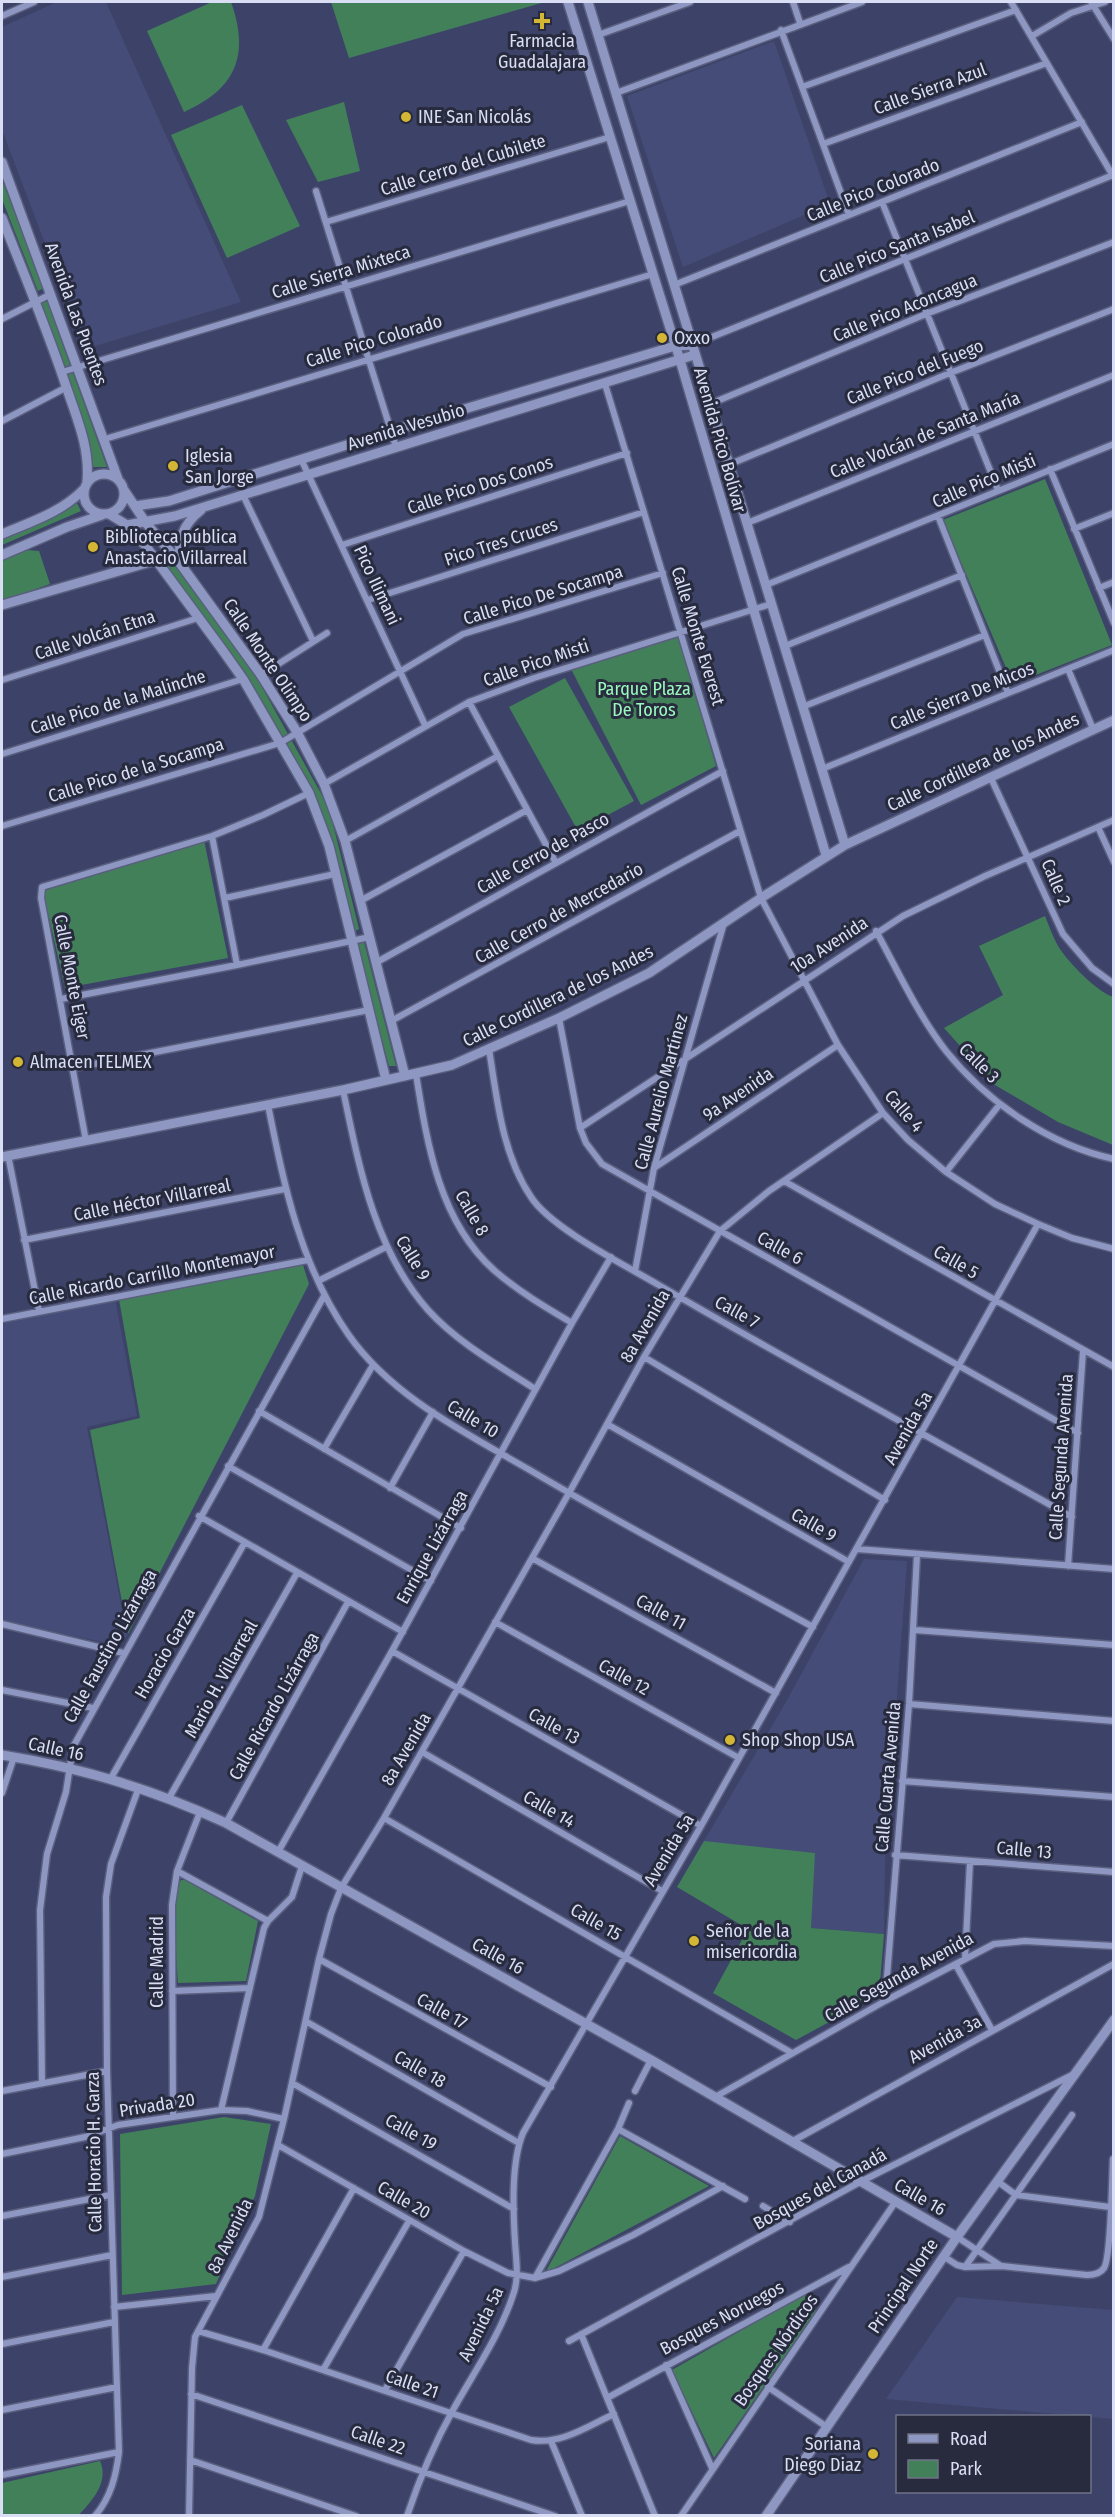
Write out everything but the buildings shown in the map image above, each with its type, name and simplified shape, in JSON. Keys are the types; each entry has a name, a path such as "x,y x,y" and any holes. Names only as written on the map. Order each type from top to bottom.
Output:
{"street":[{"path":"2,16 34,2"},
{"name":"Avenida Pico Bolívar","path":"568,2 680,360 826,855"},
{"name":"Avenida Pico Bolívar","path":"588,2 845,844"},
{"path":"598,35 690,2"},
{"path":"793,2 800,23"},
{"path":"616,93 781,30 862,2"},
{"path":"1011,2 1113,176"},
{"path":"1032,36 1092,3 1105,2"},
{"path":"1092,3 1113,39"},
{"path":"802,87 1016,10"},
{"path":"781,30 849,215"},
{"name":"Calle Sierra Azul","path":"823,144 1047,63"},
{"name":"Calle Pico Colorado","path":"674,285 1082,122"},
{"name":"Calle Cerro del Cubilete","path":"326,222 610,137"},
{"name":"Avenida Las Puentes","path":"2,162 118,479"},
{"name":"Calle Pico Santa Isabel","path":"692,345 1113,176"},
{"path":"316,190 396,447"},
{"name":"Calle Sierra Mixteca","path":"62,372 630,201"},
{"path":"882,202 998,489"},
{"name":"Avenida Las Puentes","path":"2,218 62,372 88,451 86,486"},
{"name":"Calle Pico Aconcagua","path":"710,404 926,314 1113,242"},
{"name":"Calle Pico Colorado","path":"105,439 653,274"},
{"path":"2,319 51,294"},
{"name":"Calle Pico del Fuego","path":"728,465 950,373 1113,309"},
{"name":"Avenida Vesubio","path":"135,506 169,501 391,431 675,346 692,345"},
{"name":"Avenida Vesubio","path":"127,525 146,523 206,507 694,355"},
{"name":"Calle Volcán de Santa María","path":"747,523 1113,375"},
{"name":"Calle Monte Everest","path":"605,384 761,898"},
{"path":"2,421 67,387"},
{"name":"Calle Pico Misti","path":"766,585 1113,444"},
{"name":"Calle Pico Dos Conos","path":"342,545 627,453"},
{"name":"Pico Ilimani","path":"301,459 424,725"},
{"path":"1050,469 1113,623"},
{"path":"2,534 58,510 100,474 112,475 118,479 124,489 123,502 119,508 2,555"},
{"path":"86,486 85,502 89,508 106,514"},
{"name":"Calle Monte Olimpo","path":"124,489 146,523 179,562 261,675 297,732 324,783 345,841 405,1076"},
{"path":"243,495 313,641"},
{"path":"179,562 182,532 190,519 206,507"},
{"name":"Pico Tres Cruces","path":"368,600 644,512"},
{"path":"1074,529 1113,513"},
{"name":"Calle Monte Olimpo","path":"106,514 127,525 157,560 243,679 309,793 326,840 386,1080"},
{"path":"938,516 1008,693"},
{"path":"2,605 157,560"},
{"name":"Calle Pico De Socampa","path":"280,743 452,640 476,629 663,573"},
{"path":"785,646 962,575"},
{"path":"1099,588 1113,582"},
{"name":"Calle Pico Misti","path":"324,783 424,725 469,702 534,678 771,604"},
{"name":"Calle Volcán Etna","path":"2,681 198,618"},
{"path":"261,675 327,633"},
{"path":"802,707 986,635"},
{"name":"Calle Sierra De Micos","path":"822,769 1113,650"},
{"path":"1068,669 1093,729"},
{"name":"Calle Pico de la Malinche","path":"2,754 243,679"},
{"path":"469,702 556,863"},
{"name":"Calle Cordillera de los Andes","path":"5,1156 343,1090 452,1065 559,1018 649,973 845,844 1113,720"},
{"name":"Calle Pico de la Socampa","path":"2,826 280,743"},
{"path":"345,841 498,756"},
{"name":"Calle Cerro de Pasco","path":"377,962 723,771"},
{"name":"Calle 2","path":"990,776 1063,933 1092,968 1113,984"},
{"path":"237,965 212,836 309,793"},
{"path":"360,901 527,810"},
{"name":"10a Avenida","path":"580,1128 876,931 941,896 1113,820"},
{"path":"1098,827 1113,861"},
{"name":"Calle Cerro de Mercedario","path":"392,1021 740,831"},
{"name":"Calle Monte Eiger","path":"86,1141 41,890 46,885 212,836"},
{"path":"225,898 335,874"},
{"name":"Calle 4","path":"761,898 838,1045 883,1113 908,1140 945,1172 995,1204 1072,1238 1113,1249"},
{"name":"Calle Aurelio Martínez","path":"634,1271 654,1168 724,922"},
{"name":"Calle 3","path":"876,931 945,1049 965,1072 1000,1104 1073,1146 1113,1159"},
{"path":"61,999 370,937"},
{"path":"74,1068 369,1010"},
{"name":"Calle 6","path":"559,1018 580,1128 586,1143 602,1164 1078,1433"},
{"name":"9a Avenida","path":"654,1168 838,1045"},
{"name":"Calle 7","path":"489,1049 499,1109 510,1155 531,1197 556,1222 679,1297 1072,1516"},
{"name":"Calle 8","path":"416,1074 436,1174 448,1205 464,1232 495,1270 528,1295 572,1323"},
{"name":"Calle 9","path":"343,1090 357,1157 386,1247 405,1278 428,1309 441,1322 482,1354 535,1389"},
{"path":"945,1172 1000,1104"},
{"name":"Calle 10","path":"268,1105 285,1189 308,1260 324,1296 373,1365 433,1412 499,1453 569,1494 813,1627"},
{"name":"8a Avenida","path":"189,2516 193,2345 216,2296 259,2217 284,2120 331,1914 341,1888 458,1689 644,1357 720,1231 784,1180 883,1113"},
{"path":"5,1156 39,1311"},
{"name":"Calle 5","path":"784,1180 1113,1367"},
{"name":"Calle Héctor Villarreal","path":"24,1240 285,1189"},
{"name":"Avenida 5a","path":"406,2516 451,2414 510,2304 517,2275 514,2209 519,2143 701,1826 1038,1224"},
{"path":"318,1281 386,1247"},
{"name":"Enrique Lizárraga","path":"278,1851 403,1632 499,1453 610,1257"},
{"name":"Calle Ricardo Carrillo Montemayor","path":"2,1319 308,1260"},
{"name":"Calle Faustino Lizárraga","path":"42,2083 40,1910 47,1854 66,1792 73,1747 199,1516 324,1296"},
{"name":"Calle Segunda Avenida","path":"1068,1566 1083,1351"},
{"path":"644,1357 885,1500"},
{"path":"324,1449 373,1365"},
{"path":"259,1411 460,1528"},
{"path":"390,1488 433,1412"},
{"name":"Calle 9","path":"607,1424 849,1562"},
{"path":"228,1466 431,1581"},
{"path":"199,1516 297,1574 403,1632"},
{"name":"Horacio Garza","path":"111,1778 245,1542"},
{"name":"Calle 9","path":"857,1549 1113,1569"},
{"name":"Calle Cuarta Avenida","path":"885,2001 915,1630 917,1555"},
{"name":"Calle 11","path":"532,1558 776,1693"},
{"name":"Mario H. Villarreal","path":"169,1798 297,1574"},
{"name":"Calle Ricardo Lizárraga","path":"226,1823 348,1602"},
{"name":"Calle 12","path":"495,1622 739,1758"},
{"path":"2,1624 123,1653"},
{"path":"915,1630 1113,1645"},
{"name":"Calle 13","path":"392,1651 701,1826"},
{"path":"2,1690 93,1708"},
{"path":"909,1704 1113,1721"},
{"name":"Calle 14","path":"422,1752 662,1891"},
{"name":"Calle 16","path":"2,1755 111,1778 169,1798 226,1823 651,2060 957,2237"},
{"path":"2,1793 15,1757"},
{"path":"903,1781 1113,1797"},
{"name":"Calle Horacio H. Garza","path":"95,2516 110,2493 116,2475 119,2452 107,2071 107,1881 139,1787"},
{"name":"Calle Madrid","path":"173,2117 171,1913 177,1871 200,1812"},
{"name":"Calle 15","path":"384,1818 792,2053"},
{"name":"Calle 13","path":"896,1855 1113,1872"},
{"path":"965,1959 970,1861"},
{"path":"220,2110 261,1938 268,1921 292,1897 302,1866"},
{"path":"177,1871 268,1921"},
{"name":"Calle Segunda Avenida","path":"715,2097 986,1947 1004,1941 1113,1946"},
{"name":"Calle 17","path":"320,1959 551,2087"},
{"name":"Avenida 3a","path":"790,2142 1113,1964"},
{"path":"956,1965 992,2030"},
{"path":"172,1991 250,1988"},
{"name":"Principal Norte","path":"766,2516 943,2256 1113,2020"},
{"name":"Calle 18","path":"307,2022 519,2143"},
{"path":"635,2091 651,2060"},
{"path":"2,2091 107,2071"},
{"name":"Bosques del Canadá","path":"569,2341 860,2182 1075,2074"},
{"name":"Calle 19","path":"292,2083 514,2209"},
{"path":"535,2278 618,2128 629,2103"},
{"name":"Privada 20","path":"2,2154 85,2137 109,2128 220,2110 247,2111 284,2120"},
{"path":"965,2267 1072,2115"},
{"path":"618,2128 745,2199"},
{"name":"Calle 20","path":"278,2145 464,2251 517,2275"},
{"path":"943,2256 965,2267 1002,2266 1087,2276 1096,2275 1105,2267 1113,2159"},
{"path":"997,2181 1016,2195 1110,2207"},
{"path":"517,2275 535,2278 559,2271 633,2235 723,2186"},
{"path":"262,2350 354,2188"},
{"path":"2,2216 110,2195"},
{"name":"Bosques Nórdicos","path":"681,2516 896,2201"},
{"path":"763,2206 789,2222"},
{"path":"323,2370 409,2221"},
{"path":"957,2237 1002,2266"},
{"path":"385,2390 464,2251"},
{"path":"2,2277 112,2255"},
{"name":"Bosques Noruegos","path":"607,2398 852,2265"},
{"path":"114,2307 216,2296"},
{"path":"2,2344 114,2322"},
{"name":"Calle 21","path":"198,2331 385,2390 531,2440 551,2441"},
{"path":"581,2334 655,2516"},
{"path":"666,2365 712,2468"},
{"path":"2,2410 117,2387"},
{"path":"768,2387 826,2427"},
{"name":"Calle 22","path":"191,2394 555,2516"},
{"path":"582,2516 551,2441 614,2414"},
{"path":"2,2475 119,2452"},
{"path":"190,2460 356,2516"}],"shaded area":[{"path":"57,2 106,2 241,302 85,349 2,130 2,27"},
{"path":"774,41 830,204 683,267 627,96"},
{"path":"115,1299 137,1416 87,1427 127,1636 118,1645 3,1622 2,1616 2,1324"},
{"path":"864,1559 907,1561 885,1860 884,1934 811,1928 704,1841 786,1702"},
{"path":"957,2297 1113,2310 1113,2419 1091,2417 1091,2415 1068,2415 886,2399"}],"green space":[{"path":"212,2 231,2 237,21 238,54 227,81 216,93 184,112 147,31"},
{"path":"331,2 545,2 349,58"},
{"path":"344,102 360,171 318,182 286,120"},
{"path":"242,105 300,226 227,258 171,135"},
{"path":"2,180 44,288 38,291 2,199"},
{"path":"47,301 107,467 93,467 90,443 40,304"},
{"path":"1045,479 1112,645 1013,684 943,520"},
{"path":"76,501 81,511 2,545 2,538"},
{"path":"26,550 39,551 50,584 2,601 2,561"},
{"path":"169,558 253,671 329,808 359,929 353,932 322,812 245,675 163,561"},
{"name":"Parque Plaza De Toros","path":"678,635 716,766 641,805 570,667"},
{"path":"565,678 634,801 578,831 509,707"},
{"path":"204,840 228,958 65,988 43,891"},
{"path":"1045,916 1058,946 1068,960 1091,982 1113,997 1113,1145 1058,1122 995,1085 944,1028 1003,995 979,946"},
{"path":"364,942 396,1066 389,1066 356,945"},
{"path":"303,1265 309,1284 128,1634 90,1430 140,1418 119,1299"},
{"path":"704,1841 815,1853 811,1928 884,1934 879,1995 796,2040 713,1993 748,1929 677,1887"},
{"path":"181,1880 185,1880 258,1921 246,1981 178,1983 175,1914"},
{"path":"224,2117 271,2124 255,2196 216,2284 122,2295 120,2134"},
{"path":"620,2136 709,2186 545,2273"},
{"path":"807,2293 816,2311 714,2458 672,2370"},
{"path":"100,2461 101,2483 94,2497 79,2515 2,2515 2,2483"}],"place":[{"name":"Farmacia Guadalajara","path":"542,21"},
{"name":"INE San Nicolás","path":"406,117"},
{"name":"Oxxo","path":"662,338"},
{"name":"Iglesia San Jorge","path":"173,466"},
{"name":"Biblioteca pública Anastacio Villarreal","path":"93,547"},
{"name":"Almacen TELMEX","path":"18,1062"},
{"name":"Shop Shop USA","path":"730,1740"},
{"name":"Señor de la misericordia","path":"694,1941"},
{"name":"Soriana Diego Diaz","path":"873,2454"}]}
